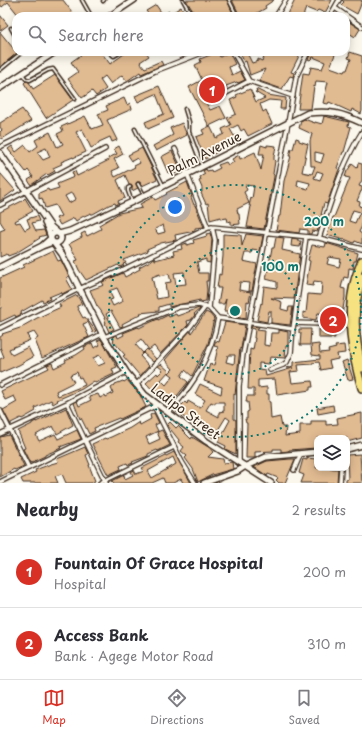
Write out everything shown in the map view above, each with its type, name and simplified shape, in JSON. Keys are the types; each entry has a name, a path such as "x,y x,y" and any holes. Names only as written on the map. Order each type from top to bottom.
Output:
{"highway":[{"path":"362,261 354,284 350,310 354,362 362,388"},
{"path":"362,277 357,294 355,317 356,343 362,368"}],"street":[{"path":"116,12 134,0"},
{"path":"278,12 286,0"},
{"path":"332,12 339,0"},
{"path":"335,8 341,12"},
{"path":"350,19 362,27"},
{"path":"0,88 49,56"},
{"path":"0,147 127,84 194,56"},
{"path":"235,56 249,81 293,96"},
{"path":"204,483 238,471 242,465 239,386 243,354 296,77 306,56"},
{"path":"211,101 249,81"},
{"name":"Palm Avenue","path":"60,236 132,202 308,113 327,112 348,117 362,123"},
{"path":"319,238 341,173 352,148 362,132"},
{"path":"0,205 105,149"},
{"path":"175,149 188,174 208,228"},
{"name":"Ladipo Street","path":"0,153 51,227 60,236 62,254"},
{"name":"Ladipo Street","path":"0,157 26,191 48,229 52,240 62,254 78,289 103,336 136,385 156,406 206,441 271,483"},
{"path":"136,385 208,307 215,240 212,227"},
{"path":"0,328 78,289 212,227 319,238 362,249"},
{"path":"0,267 52,240 59,242 60,236 53,234 52,240"},
{"path":"270,370 287,362 291,353 306,237"},
{"path":"0,385 103,336 179,307 199,305 208,307 218,318 293,329"},
{"path":"168,413 200,371 215,338 218,318"},
{"path":"294,323 350,325"},
{"path":"0,434 67,403 126,372"},
{"path":"67,403 105,482"},
{"path":"0,482 156,406 174,447 195,483"},
{"path":"0,410 29,468"},
{"path":"350,448 362,446"},
{"path":"100,483 105,482 174,447"},
{"path":"242,465 266,457 314,452"},
{"path":"294,470 301,453"},
{"path":"340,483 341,471"}],"lane":[{"path":"82,0 89,12"},
{"path":"183,0 190,12"},
{"path":"229,0 235,12"},
{"path":"0,70 17,56"},
{"path":"22,74 26,79 30,80 48,70 53,69 75,99"},
{"path":"185,109 189,122 189,132 202,166"},
{"path":"136,129 164,186"},
{"path":"138,184 144,196"},
{"path":"130,187 128,188 128,191 132,202"}],"building":[{"path":"0,0 63,0 72,12 16,12 8,2 2,7"},
{"path":"186,0 227,0 232,12 194,12"},
{"path":"232,0 274,0 265,6 266,8 259,12 238,12"},
{"path":"295,0 332,0 326,12 318,10 316,12 306,8 304,12 289,12"},
{"path":"342,0 362,0 357,14 341,5 344,2"},
{"path":"156,5 161,12 147,12 146,11"},
{"path":"181,7 184,12 173,12"},
{"path":"0,15 8,25 0,31"},
{"path":"350,23 360,29 355,37 350,34"},
{"path":"0,32 12,47 12,56 13,56 0,67"},
{"path":"350,52 362,56 361,114 352,109 351,112 329,102 328,104 323,103 328,82 316,81 311,109 298,109 303,73 309,74 311,67 322,69 325,62 313,57 310,60 308,59 310,56 334,56 330,67 344,72 347,70 351,59 348,58 350,56"},
{"path":"79,56 104,56 110,64 121,56 149,56 140,62 145,68 161,61 163,65 141,74 140,72 127,81 122,75 111,84 105,76 100,80 106,89 96,96 92,91 82,98 68,79 78,72 71,62"},
{"path":"208,56 231,56 235,64 229,67 232,75 240,71 245,80 226,86 227,88 222,91 221,90 204,98 210,110 220,106 226,118 209,126 189,87 202,80 195,65 201,62 200,59"},
{"path":"242,56 248,56 252,63 258,61 258,59 262,61 264,56 299,56 291,72 294,73 293,77 290,76 282,89 259,81 265,69 250,75 246,61 244,62"},
{"path":"55,75 73,100 46,118 24,83 26,81 29,82 33,89"},
{"path":"159,86 173,118 148,129 145,122 164,114 156,94 138,102 135,96"},
{"path":"250,89 256,102 265,98 255,92 257,92 256,89 268,95 286,98 285,109 280,109 281,101 269,100 260,104 263,112 266,110 272,124 248,136 244,129 241,131 238,125 230,129 234,136 238,135 241,141 231,146 229,144 218,149 219,151 205,159 196,137 204,134 202,130 210,126 216,138 224,134 222,129 231,125 227,118 236,114 230,100 237,97 236,95"},
{"path":"124,98 127,105 130,103 132,109 107,120 117,140 112,142 110,137 91,148 82,129 76,132 86,152 61,162 62,164 53,168 55,171 48,175 47,174 31,185 28,180 33,177 28,170 26,172 8,149 12,146 16,152 25,145 30,152 38,146 35,140 50,132 57,147 63,144 57,134 63,131 61,127 85,116 92,129 103,125 98,114 108,110 106,106","holes":["46,148 50,157 43,160 37,152"]},
{"path":"22,109 31,121 2,139 0,135 2,130 0,123"},
{"path":"324,116 349,122 348,126 351,127 327,204 324,203 321,215 323,215 317,232 312,231 311,234 308,234 308,230 300,229 299,233 276,230 280,216 284,181 291,156 289,156 296,138 299,139 299,141 308,144 302,172 312,174 315,166 311,166 310,141 312,134 299,128 301,121 304,119 322,124","holes":["315,152 324,154 321,163 315,161","317,171 323,173 320,180 314,178","298,180 310,183 308,189 297,186"]},
{"path":"182,123 187,135 156,151 153,146 173,135 170,128"},
{"path":"261,145 267,147 267,145 276,146 274,157 274,177 264,229 247,227 251,206 249,206 251,198 252,199 254,186 245,185 247,190 244,192 249,203 237,209 240,224 231,225 231,221 228,222 227,218 221,219 221,217 210,220 208,203 206,204 201,193 202,188 199,181 201,180 200,177 205,174 203,171 206,169 207,171 211,170 212,172 220,168 218,165 226,162 228,165 234,162 232,159 239,155 240,159 255,152 261,170 264,154 259,154"},
{"path":"119,146 123,154 114,159 119,168 112,171 115,177 140,163 137,158 132,161 128,155 142,148 157,179 142,186 140,182 137,182 136,184 138,188 132,191 132,186 129,185 125,175 117,180 125,198 118,201 119,203 116,205 115,203 109,205 76,221 74,218 60,225 56,218 61,216 55,205 45,208 42,198 39,199 39,193 48,189 49,191 59,188 57,184 74,177 72,172 75,171 77,176 109,160 108,158 117,154 114,149","holes":["73,193 76,199 69,203 65,196"]},
{"path":"172,151 181,170 173,175 171,172 168,173 161,157"},
{"path":"358,163 362,164 362,180 359,186 362,187 362,191 357,201 360,202 359,206 362,207 362,226 359,232 362,234 362,244 327,235 350,178 345,177 347,171 352,164 357,168","holes":["353,210 360,212 355,223 349,221"]},
{"path":"0,173 15,190 0,201"},
{"path":"187,182 194,205 204,227 195,228 195,231 175,235 176,240 161,243 147,249 148,251 124,260 126,263 123,264 124,265 120,267 118,265 86,280 79,270 75,261 78,260 69,244 82,237 81,234 85,232 87,236 101,229 99,225 119,213 142,208 140,204 153,197 155,200 167,194 166,193","holes":["163,225 165,232 158,234 155,229"]},
{"path":"25,198 33,211 15,221 16,223 20,222 25,230 30,227 27,219 37,216 39,221 32,223 36,231 44,230 46,235 39,237 40,238 16,253 8,256 7,254 0,257 0,231 5,229 0,221 0,212"},
{"path":"210,233 212,240 210,263 206,262 206,259 197,262 199,273 208,273 208,281 206,281 206,301 201,302 200,300 169,307 169,304 159,307 159,311 140,313 141,314 122,324 123,326 120,327 111,311 106,314 114,329 109,332 105,323 105,318 97,306 90,290 104,285 102,282 123,273 125,277 140,269 139,267 152,259 155,258 155,260 174,255 173,251 182,249 181,245 194,243 193,240 207,236 206,234","holes":["184,272 186,284 176,285 174,273","160,274 160,276 169,274 171,282 165,283 167,297 157,299 152,277","117,288 123,301 113,306 110,300 113,299 109,291"]},
{"path":"223,234 241,235 242,246 246,234 263,236 260,251 252,250 252,253 245,253 243,261 257,264 252,291 249,291 250,283 240,282 239,290 251,292 249,302 247,301 246,319 230,316 227,311 224,311 226,299 224,304 218,304 221,288 217,288 219,274 221,275"},
{"path":"276,237 284,238 282,250 300,254 294,299 271,298 282,302 281,309 288,311 289,307 293,307 290,325 271,323 271,311 269,311 267,322 257,320 261,303 262,304 264,286 277,288 277,282 266,279 272,248 274,248"},
{"path":"292,238 301,241 300,247 291,246"},
{"path":"326,243 358,253 356,261 354,261 353,269 349,268 348,278 344,277 341,288 345,289 345,297 341,321 324,321 325,314 318,313 316,320 303,318 303,312 306,313 308,294 321,295 322,282 314,281 313,286 306,285 310,261 308,260 312,245 325,247","holes":["329,257 341,259 339,267 327,264"]},
{"path":"53,251 58,261 61,260 69,276 67,277 67,280 72,289 62,294 61,292 49,297 50,299 43,302 42,300 21,312 22,314 16,317 15,315 0,322 0,278"},
{"path":"77,295 82,304 77,307 83,318 85,317 96,331 93,333 88,322 83,324 89,337 42,358 35,340 38,338 34,332 27,335 30,340 9,349 12,355 28,347 33,357 0,373 0,359 4,357 0,347 0,337 3,335 2,334 23,327 37,318 61,307 59,304"},
{"path":"199,308 200,309 194,314 195,315 191,320 187,321 188,325 160,354 154,346 149,350 141,339 135,344 143,353 140,356 149,366 140,376 123,356 125,355 113,341 114,340 112,337 117,335 118,338 124,335 123,333 138,327 139,328 168,315 169,317 176,314 177,316"},
{"path":"206,312 214,319 208,344 192,376 185,370 181,376 188,382 170,405 165,399 164,400 158,394 157,395 146,383 157,373 158,375 163,370 158,366 161,364 169,371 161,380 166,385 173,376 169,373 173,369 165,360 190,331 191,333"},
{"path":"225,322 245,325 241,349 240,348 235,395 234,394 236,454 225,449 226,446 218,442 230,420 226,417 213,438 203,430 205,426 199,423 197,427 174,410 180,404 182,405 185,402 187,404 188,401 200,408 205,400 195,394 200,384 221,394 222,387 204,381 210,364 214,365 218,347 214,346 216,341 219,342","holes":["228,355 235,355 234,364 226,362","211,402 215,404 215,402 224,402 224,411 219,412 219,417 206,410"]},
{"path":"252,326 259,327 257,330 265,331 264,345 270,346 271,333 279,333 279,330 288,332 288,346 286,346 285,358 270,357 269,364 259,363 259,369 265,370 266,376 293,368 287,368 293,366 293,362 320,359 320,356 312,355 311,345 319,344 320,353 329,352 328,350 336,348 335,346 344,345 345,353 337,354 338,359 329,361 331,368 321,370 319,362 298,365 299,371 290,372 292,383 312,381 313,387 310,387 310,390 277,395 275,379 258,380 258,388 267,387 271,419 280,417 282,427 286,427 285,436 300,434 300,425 311,425 311,421 326,421 326,425 338,424 337,418 362,413 362,438 350,441 350,435 314,435 314,448 281,452 281,449 273,449 273,451 255,452 255,458 246,458 247,423 245,419 247,419 247,412 249,411 248,402 246,402 247,396 254,396 254,389 248,389 250,349 253,350 255,338 255,329 251,328"},
{"path":"299,329 311,329 310,345 300,345 301,333 299,333"},
{"path":"319,329 334,329 335,338 319,338"},
{"path":"101,339 117,367 112,369 114,374 95,383 94,381 82,389 57,400 58,401 53,404 51,400 35,408 36,411 11,423 11,425 3,410 17,402 14,396 5,400 1,391 49,368 47,365 52,363 54,368 66,362 65,360 76,355 85,349 84,347 92,343 94,348 100,345 97,341","holes":["100,355 105,363 98,366 93,358","77,372 79,378 81,377 85,385 58,396 56,391 74,382 70,375"]},
{"path":"147,349 156,359 153,362 143,353"},
{"path":"347,360 353,379 348,380 342,362"},
{"path":"127,380 140,395 146,407 120,419 119,418 94,428 95,431 89,434 81,418 80,419 74,403 77,401 79,406 91,400 89,397 98,394 100,398 105,395 106,397 113,393 111,388 115,384"},
{"path":"333,405 334,411 318,414 317,408"},
{"path":"66,408 73,425 57,434 53,426 36,435 39,441 55,434 58,439 77,430 81,439 60,447 61,448 30,463 23,449 25,448 18,431 36,421"},
{"path":"154,413 159,423 155,425 158,431 146,437 149,444 160,439 157,432 162,430 170,445 148,454 148,456 132,462 133,463 128,465 127,463 120,466 121,469 108,475 92,444 111,437 139,422 140,425 151,419 150,415"},
{"path":"170,422 176,428 178,426 191,439 192,437 210,448 213,452 208,457 223,459 224,463 232,462 233,469 212,475 198,482 193,469 185,458 187,456 181,451 184,447 178,442 179,440 167,425"},
{"path":"9,435 24,466 15,470 14,469 0,477 0,437"},
{"path":"85,447 88,454 86,455 95,481 91,483 66,483 62,474 55,476 58,483 23,483 21,479 36,472 35,470 58,462 57,459"},
{"path":"174,452 191,483 183,483 181,479 173,483 165,483 163,478 152,483 114,483 112,481 124,475 125,479 133,475 131,472 134,470 136,474 144,471 142,468","holes":["173,457 176,464 152,478 148,471"]},
{"path":"360,454 362,483 346,483 346,480 348,479 348,471 350,471 350,455"},
{"path":"307,458 314,459 314,471 338,471 337,483 301,483 304,475 299,473 303,459 307,460"},
{"path":"295,459 285,483 279,483 276,480 278,478 268,474 267,476 254,467 267,461"}],"place":[{"name":"Fountain Of Grace Hospital","path":"212,90"},
{"name":"Access Bank","path":"333,320"}]}
